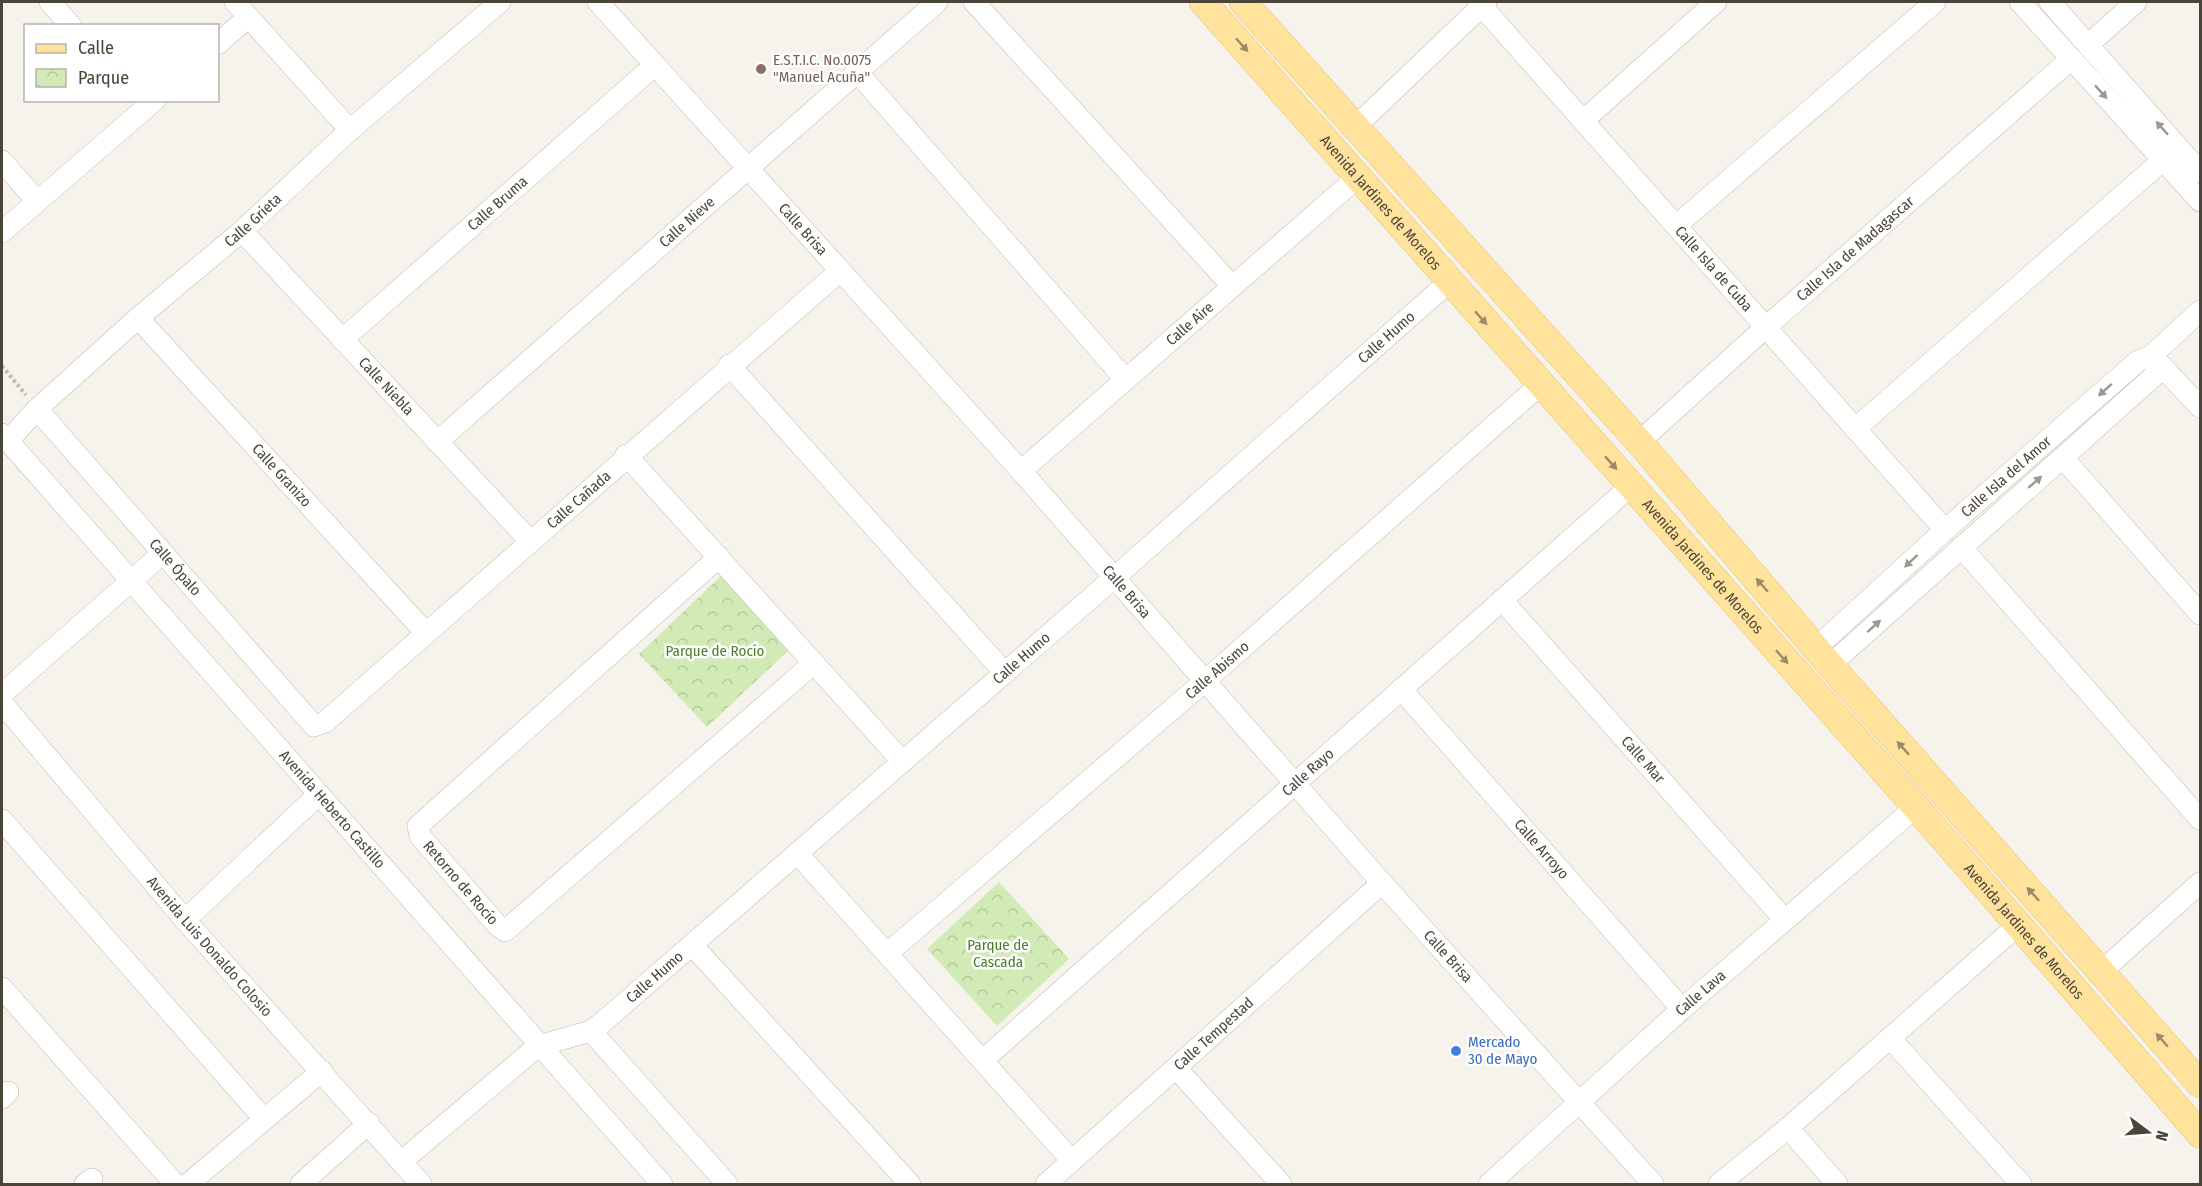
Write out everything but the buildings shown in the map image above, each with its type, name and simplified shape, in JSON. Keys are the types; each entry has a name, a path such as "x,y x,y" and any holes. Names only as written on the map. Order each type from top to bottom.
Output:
{"main road":[{"name":"Avenida Jardines de Morelos","path":"1203,2 1916,807 2200,1134"},
{"name":"Avenida Jardines de Morelos","path":"1243,2 1639,442 1823,657 2200,1084"},
{"path":"1405,231 1429,211"},
{"path":"1579,427 1605,404"},
{"path":"2107,1027 2131,1004"}],"street":[{"path":"50,2 69,24"},
{"name":"Calle Grieta","path":"5,437 138,318 242,231 350,130 500,2"},
{"name":"Calle Brisa","path":"598,2 746,169 1021,471 1382,883 1653,1185"},
{"name":"Calle Nieve","path":"437,441 937,2"},
{"path":"974,2 1232,286"},
{"path":"1584,120 1716,2"},
{"path":"1677,225 1935,2"},
{"path":"2050,2 2200,172"},
{"path":"2088,45 2136,2"},
{"path":"1354,128 1482,3"},
{"name":"Calle Isla de Cuba","path":"1482,3 1945,530"},
{"path":"2024,3 2071,59 2200,201"},
{"path":"219,43 242,9 350,130"},
{"name":"Calle Isla de Madagascar","path":"1639,442 2071,59"},
{"name":"Calle Bruma","path":"342,340 654,66"},
{"path":"858,73 1125,380"},
{"path":"2,232 145,104"},
{"path":"2,161 36,200"},
{"path":"1855,429 2162,161"},
{"name":"Calle Aire","path":"1021,471 1359,176"},
{"name":"Calle Niebla","path":"242,231 530,541"},
{"name":"Calle Cañada","path":"314,726 325,722 626,455 840,270"},
{"name":"Calle Humo","path":"591,1031 1115,577 1449,282"},
{"name":"Calle Isla del Amor","path":"1823,657 1961,547 2063,458 2157,362 2200,311"},
{"name":"Calle Granizo","path":"138,318 425,632"},
{"name":"Calle Isla del Amor","path":"1823,657 1945,530 2138,361 2157,362"},
{"path":"2157,362 2200,407"},
{"path":"729,365 1004,672"},
{"name":"Calle Abismo","path":"888,953 1205,681 1541,384"},
{"name":"Calle Ópalo","path":"38,409 306,720 314,726"},
{"name":"Avenida Heberto Castillo","path":"5,437 662,1185"},
{"path":"626,455 902,760"},
{"path":"2063,458 2200,614"},
{"name":"Calle Rayo","path":"983,1060 1631,486"},
{"path":"1996,486 2011,502"},
{"path":"1961,547 2200,819"},
{"path":"2,694 163,553"},
{"name":"Retorno de Rocío","path":"719,557 418,826 420,836 498,926 505,931 814,663"},
{"name":"Calle Mar","path":"1502,600 1784,919"},
{"name":"Calle Arroyo","path":"1401,689 1682,1009"},
{"name":"Avenida Luis Donaldo Colosio","path":"2,704 185,920 369,1123 421,1185"},
{"path":"185,920 318,795"},
{"name":"Calle Lava","path":"1489,1185 1682,1009 1916,807"},
{"path":"2,820 264,1119"},
{"path":"797,853 1072,1161"},
{"name":"Calle Tempestad","path":"1046,1185 1382,883"},
{"path":"2102,971 2200,883"},
{"path":"1719,1185 1788,1128 2017,926"},
{"path":"692,945 910,1185"},
{"path":"2,988 175,1185"},
{"path":"401,1161 538,1046 591,1031 727,1185"},
{"path":"1890,1038 2021,1185"},
{"path":"1176,1068 1271,1181"},
{"path":"188,1185 321,1071"},
{"path":"301,1185 369,1123"},
{"path":"1788,1128 1837,1185"}],"path":[{"path":"2,366 38,409"}],"green space":[{"name":"Parque de Rocío","path":"722,575 790,649 707,727 639,654"},
{"name":"Parque de Cascada","path":"999,882 1069,959 997,1026 927,949"}],"place":[{"name":"E.S.T.I.C. No.0075 \"Manuel Acuña\"","path":"761,69"},
{"name":"Mercado 30 de Mayo","path":"1456,1051"}]}
